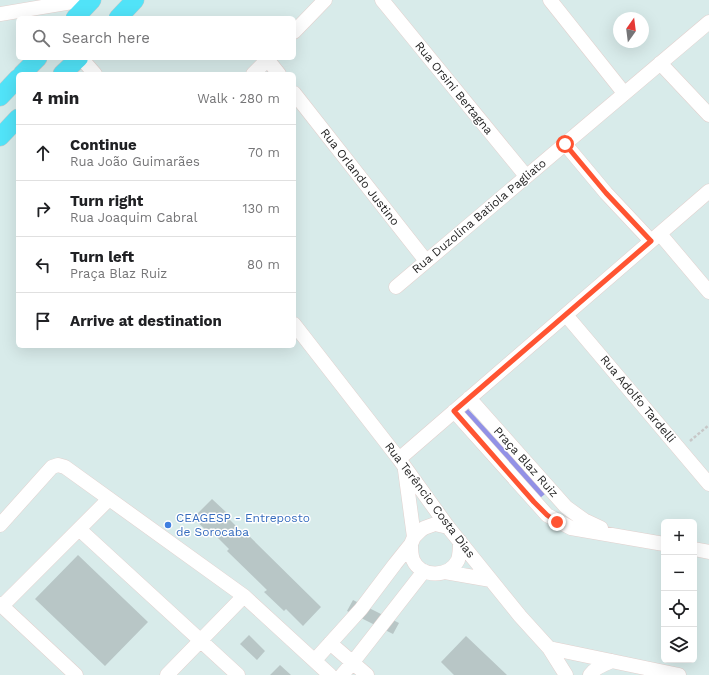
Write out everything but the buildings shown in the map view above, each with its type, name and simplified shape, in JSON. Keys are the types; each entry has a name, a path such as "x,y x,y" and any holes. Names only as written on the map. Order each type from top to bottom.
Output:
{"main road":[{"path":"77,9 92,0"},
{"path":"120,16 135,0"},
{"path":"24,72 36,60"},
{"path":"64,72 78,60"},
{"path":"0,97 16,80"},
{"path":"0,137 16,120"}],"street":[{"path":"296,30 325,0"},
{"name":"Rua Orsini Bertagna","path":"382,0 526,176"},
{"path":"550,0 624,93"},
{"path":"0,14 77,9"},
{"name":"Rua Duzolina Batiola Pagliato","path":"396,286 709,22"},
{"path":"82,60 93,72"},
{"path":"255,72 267,60"},
{"path":"269,60 278,72"},
{"path":"660,63 709,115"},
{"name":"Rua Orlando Justino","path":"296,96 426,261"},
{"path":"565,144 606,193 655,237 709,292"},
{"path":"491,580 444,572 432,574 424,571 413,560 411,552 413,541 402,463 454,411 709,191"},
{"name":"Rua Adolfo Tardelli","path":"566,314 709,484"},
{"name":"Rua Terêncio Costa Dias","path":"296,327 402,463 448,526 520,616 549,648 566,675"},
{"name":"Praça Blaz Ruiz","path":"469,398 566,507 584,520 613,535"},
{"name":"Praça Blaz Ruiz","path":"454,411 547,515 572,528 613,535"},
{"path":"0,525 52,467 58,465 65,467 244,596 330,675"},
{"path":"76,675 1,605 109,499"},
{"path":"315,660 361,609 420,531 435,524 448,526"},
{"path":"79,529 238,675"},
{"path":"613,535 661,543"},
{"path":"444,572 453,566 458,560 460,541"},
{"path":"697,550 709,552"},
{"path":"342,675 424,571"},
{"path":"167,675 244,596"},
{"path":"330,644 367,675"},
{"path":"549,648 679,675"},
{"path":"590,675 601,665 612,661"}],"path":[{"path":"680,449 709,425"}],"shaded area":[{"path":"468,409 545,494 540,498 463,413"}],"place":[{"name":"CEAGESP - Entreposto de Sorocaba","path":"168,525"}],"route":[{"path":"557,522 547,515 534,502 454,411 651,241 606,193 565,144"}]}
